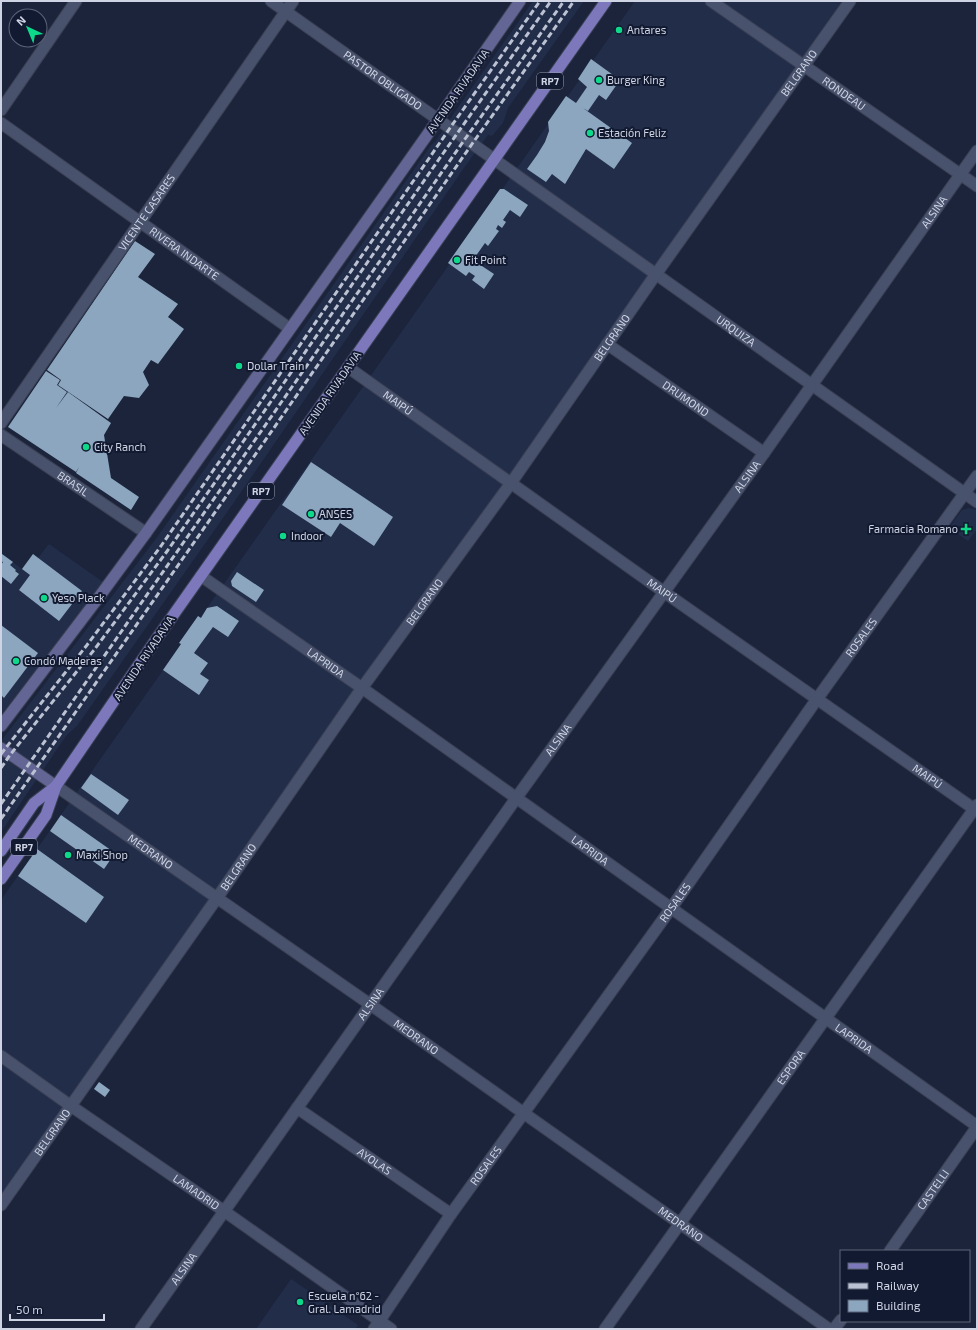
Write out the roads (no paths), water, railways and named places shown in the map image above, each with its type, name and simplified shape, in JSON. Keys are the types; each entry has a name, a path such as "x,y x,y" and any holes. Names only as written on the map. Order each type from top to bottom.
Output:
{"main road":[{"name":"AVENIDA RIVADAVIA","path":"1,726 146,533 289,328 438,120 520,1"},
{"name":"AVENIDA RIVADAVIA","path":"1,879 46,815 56,786 155,641 349,368 493,160 606,1"},
{"name":"MEDRANO","path":"1,748 56,786"},
{"name":"AVENIDA RIVADAVIA","path":"1,850 34,803 56,786"}],"street":[{"path":"1,110 76,1"},
{"name":"PASTOR OBLIGADO","path":"271,1 493,160"},
{"name":"VICENTE CASARES","path":"1,423 293,1"},
{"name":"RONDEAU","path":"711,1 977,186"},
{"name":"BELGRANO","path":"1,1205 217,898 362,688 511,483 656,274 850,1"},
{"name":"RIVERA INDARTE","path":"1,123 289,328"},
{"name":"ALSINA","path":"141,1329 517,798 764,454 977,151"},
{"name":"URQUIZA","path":"493,160 977,502"},
{"name":"DRUMOND","path":"607,344 764,454"},
{"name":"MAIPÚ","path":"349,368 664,592 976,808"},
{"name":"BRASIL","path":"1,435 146,533"},
{"name":"ROSALES","path":"376,1325 451,1214 672,907 817,699 977,476"},
{"name":"LAPRIDA","path":"202,576 672,907 977,1127"},
{"name":"MEDRANO","path":"56,786 371,1005 829,1329"},
{"name":"ESPORA","path":"605,1329 825,1017 976,808"},
{"name":"LAMADRID","path":"1,1056 224,1211 376,1325 391,1329"},
{"name":"AYOLAS","path":"297,1108 451,1214"},
{"name":"CASTELLI","path":"891,1250 977,1127"}],"railway":[{"path":"1,754 87,645 161,546 450,128 540,1"},
{"path":"1,768 94,650 168,550 437,162 551,1"},
{"path":"1,804 465,139 564,1"},
{"path":"1,819 472,144 574,1"}],"place":[{"name":"Antares","path":"619,30"},
{"name":"Burger King","path":"599,80"},
{"name":"Estación Feliz","path":"590,133"},
{"name":"Fit Point","path":"457,260"},
{"name":"Dollar Train","path":"239,366"},
{"name":"City Ranch","path":"86,447"},
{"name":"ANSES","path":"311,514"},
{"name":"Farmacia Romano","path":"966,529"},
{"name":"Indoor","path":"283,536"},
{"name":"Yeso Plack","path":"44,598"},
{"name":"Condó Maderas","path":"16,661"},
{"name":"Maxi Shop","path":"68,855"},
{"name":"Escuela n°62 - Gral. Lamadrid","path":"300,1302"}]}
